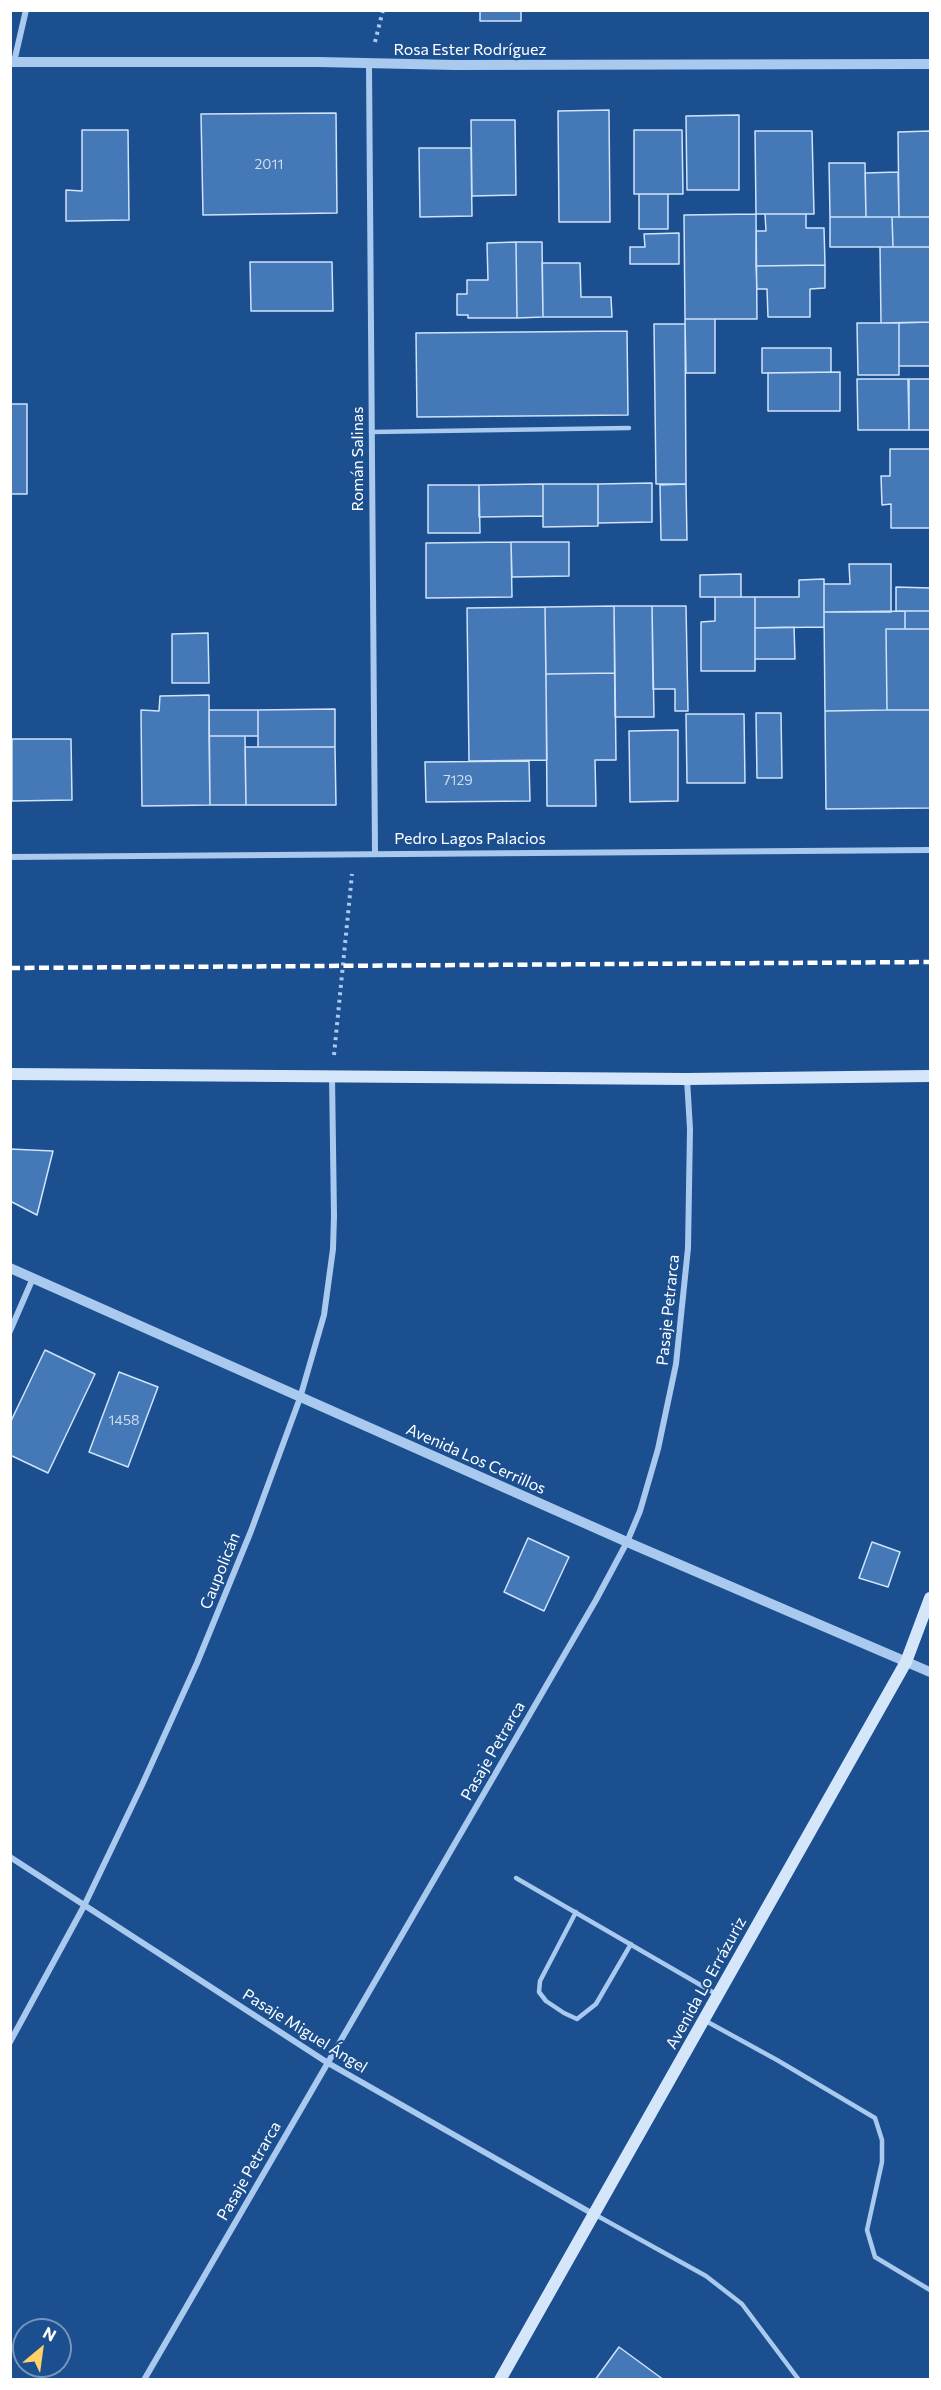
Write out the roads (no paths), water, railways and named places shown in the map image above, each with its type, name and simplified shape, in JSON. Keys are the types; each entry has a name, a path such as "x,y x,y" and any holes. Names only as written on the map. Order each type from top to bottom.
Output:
{"main road":[{"path":"10,1074 687,1079 930,1076"},
{"name":"Avenida Lo Errázuriz","path":"500,2379 906,1662 930,1598"}],"street":[{"path":"12,62 26,10"},
{"name":"Rosa Ester Rodríguez","path":"12,62 307,62 369,65 930,64"},
{"name":"Román Salinas","path":"369,65 375,853"},
{"name":"Pedro Lagos Palacios","path":"10,857 930,850"},
{"name":"Caupolicán","path":"10,2042 84,1906 197,1664 251,1531 300,1398 324,1315 333,1249 332,1076"},
{"name":"Pasaje Petrarca","path":"144,2379 602,1591 640,1511 658,1449 676,1364 688,1248 690,1129 687,1079"},
{"name":"Avenida Los Cerrillos","path":"10,1268 627,1542 930,1672"},
{"path":"10,1331 33,1278"},
{"name":"Pasaje Miguel Ángel","path":"10,1857 328,2063 594,2214"}],"lane":[{"path":"371,432 629,428"},
{"path":"516,1878 718,1995"},
{"path":"576,1912 540,1981 539,1992 546,2001 564,2013 577,2019 596,2004 631,1944"},
{"path":"704,2020 875,2118 882,2140 882,2162 867,2230 875,2258 930,2290"},
{"path":"594,2214 706,2276 742,2304 799,2379"}],"railway":[{"path":"10,968 930,962"}]}
